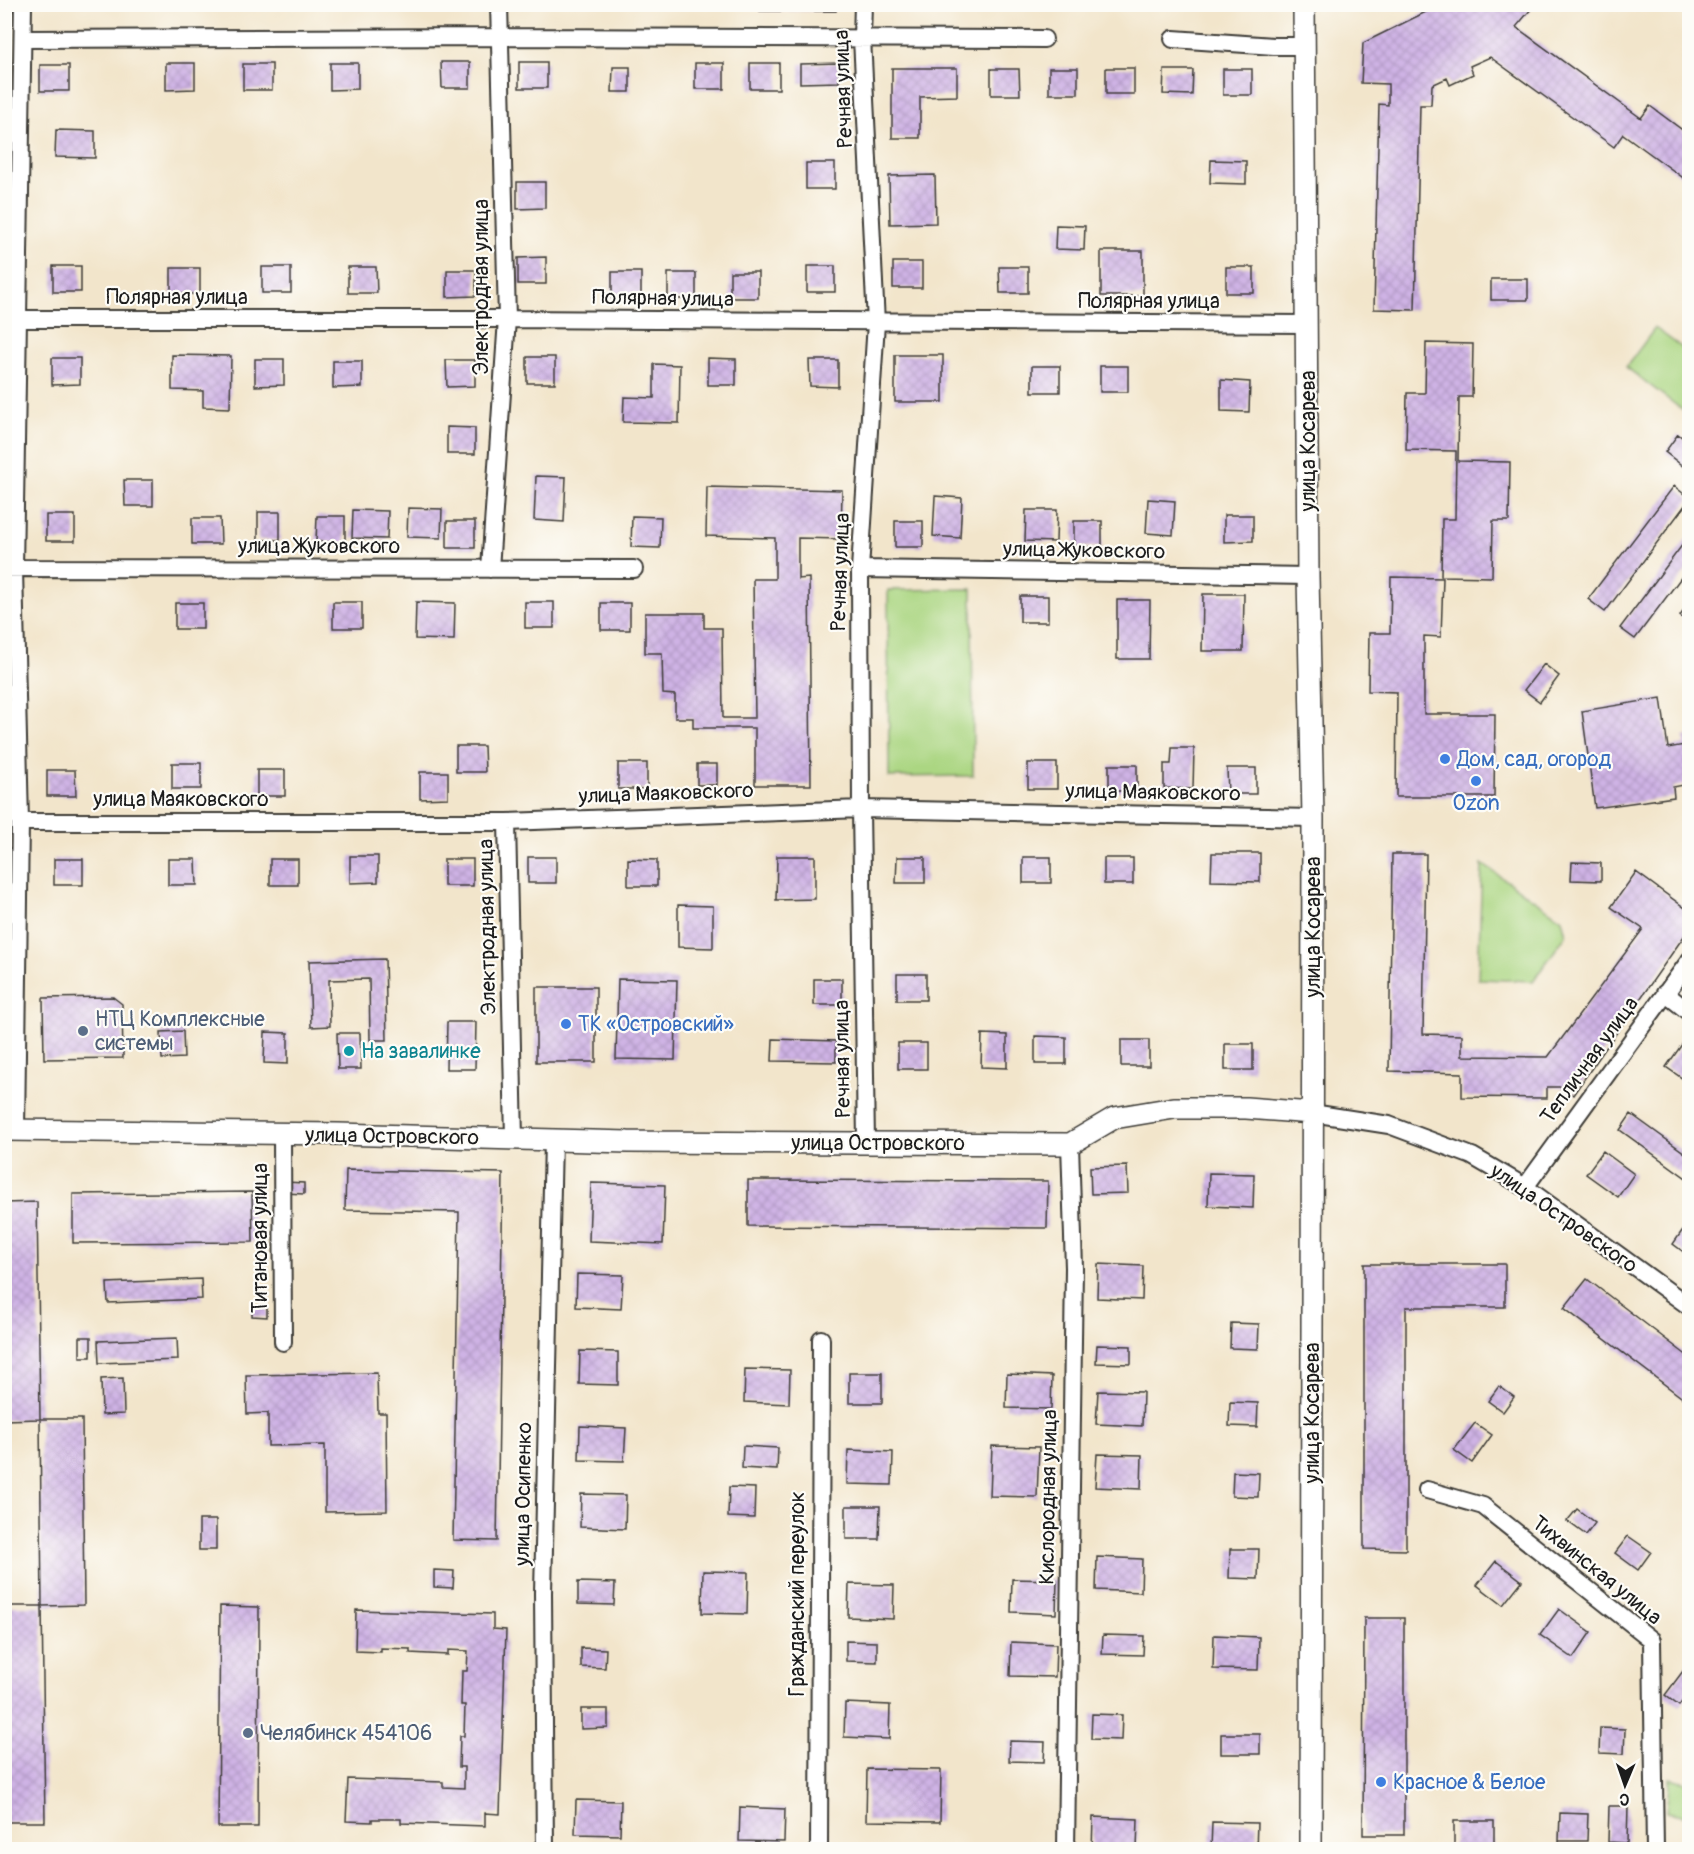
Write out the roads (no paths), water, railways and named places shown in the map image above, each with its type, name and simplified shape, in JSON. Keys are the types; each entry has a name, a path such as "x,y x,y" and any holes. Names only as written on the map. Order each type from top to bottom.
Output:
{"street":[{"path":"10,1130 20,822 9,569 19,319 23,4"},
{"name":"Электродная улица","path":"490,569 507,319 499,4"},
{"name":"Речная улица","path":"863,4 862,38 876,322 860,569 866,1142"},
{"name":"улица Косарева","path":"1304,4 1308,576 1313,818 1311,1850"},
{"path":"23,39 499,37 1044,39"},
{"path":"1173,39 1304,46"},
{"name":"Полярная улица","path":"19,319 507,319 1307,324"},
{"name":"улица Жуковского","path":"9,569 634,569"},
{"name":"улица Жуковского","path":"860,569 1308,576"},
{"name":"улица Маяковского","path":"20,822 507,822 861,809 1313,818"},
{"name":"Электродная улица","path":"507,822 514,1139"},
{"name":"Тепличная улица","path":"1526,1187 1689,960"},
{"path":"1665,993 1689,1013"},
{"name":"улица Островского","path":"10,1130 282,1133 553,1140 1070,1144 1114,1118 1174,1108 1246,1108 1312,1113 1389,1125 1472,1156 1526,1187 1689,1307"},
{"name":"Титановая улица","path":"282,1133 283,1342"},
{"name":"улица Осипенко","path":"544,1850 543,1593 553,1140"},
{"name":"Кислородная улица","path":"1066,1850 1074,1268 1070,1144"},
{"name":"Гражданский переулок","path":"819,1850 821,1339"},
{"name":"Тихвинская улица","path":"1427,1490 1483,1506 1652,1640 1655,1850"}],"place":[{"name":"Дом, сад, огород","path":"1445,759"},
{"name":"Ozon","path":"1476,781"},
{"name":"ТК «Островский»","path":"566,1024"},
{"name":"НТЦ Комплексные системы","path":"83,1031"},
{"name":"На завалинке","path":"349,1051"},
{"name":"Челябинск 454106","path":"248,1733"},
{"name":"Красное & Белое","path":"1381,1782"}]}
